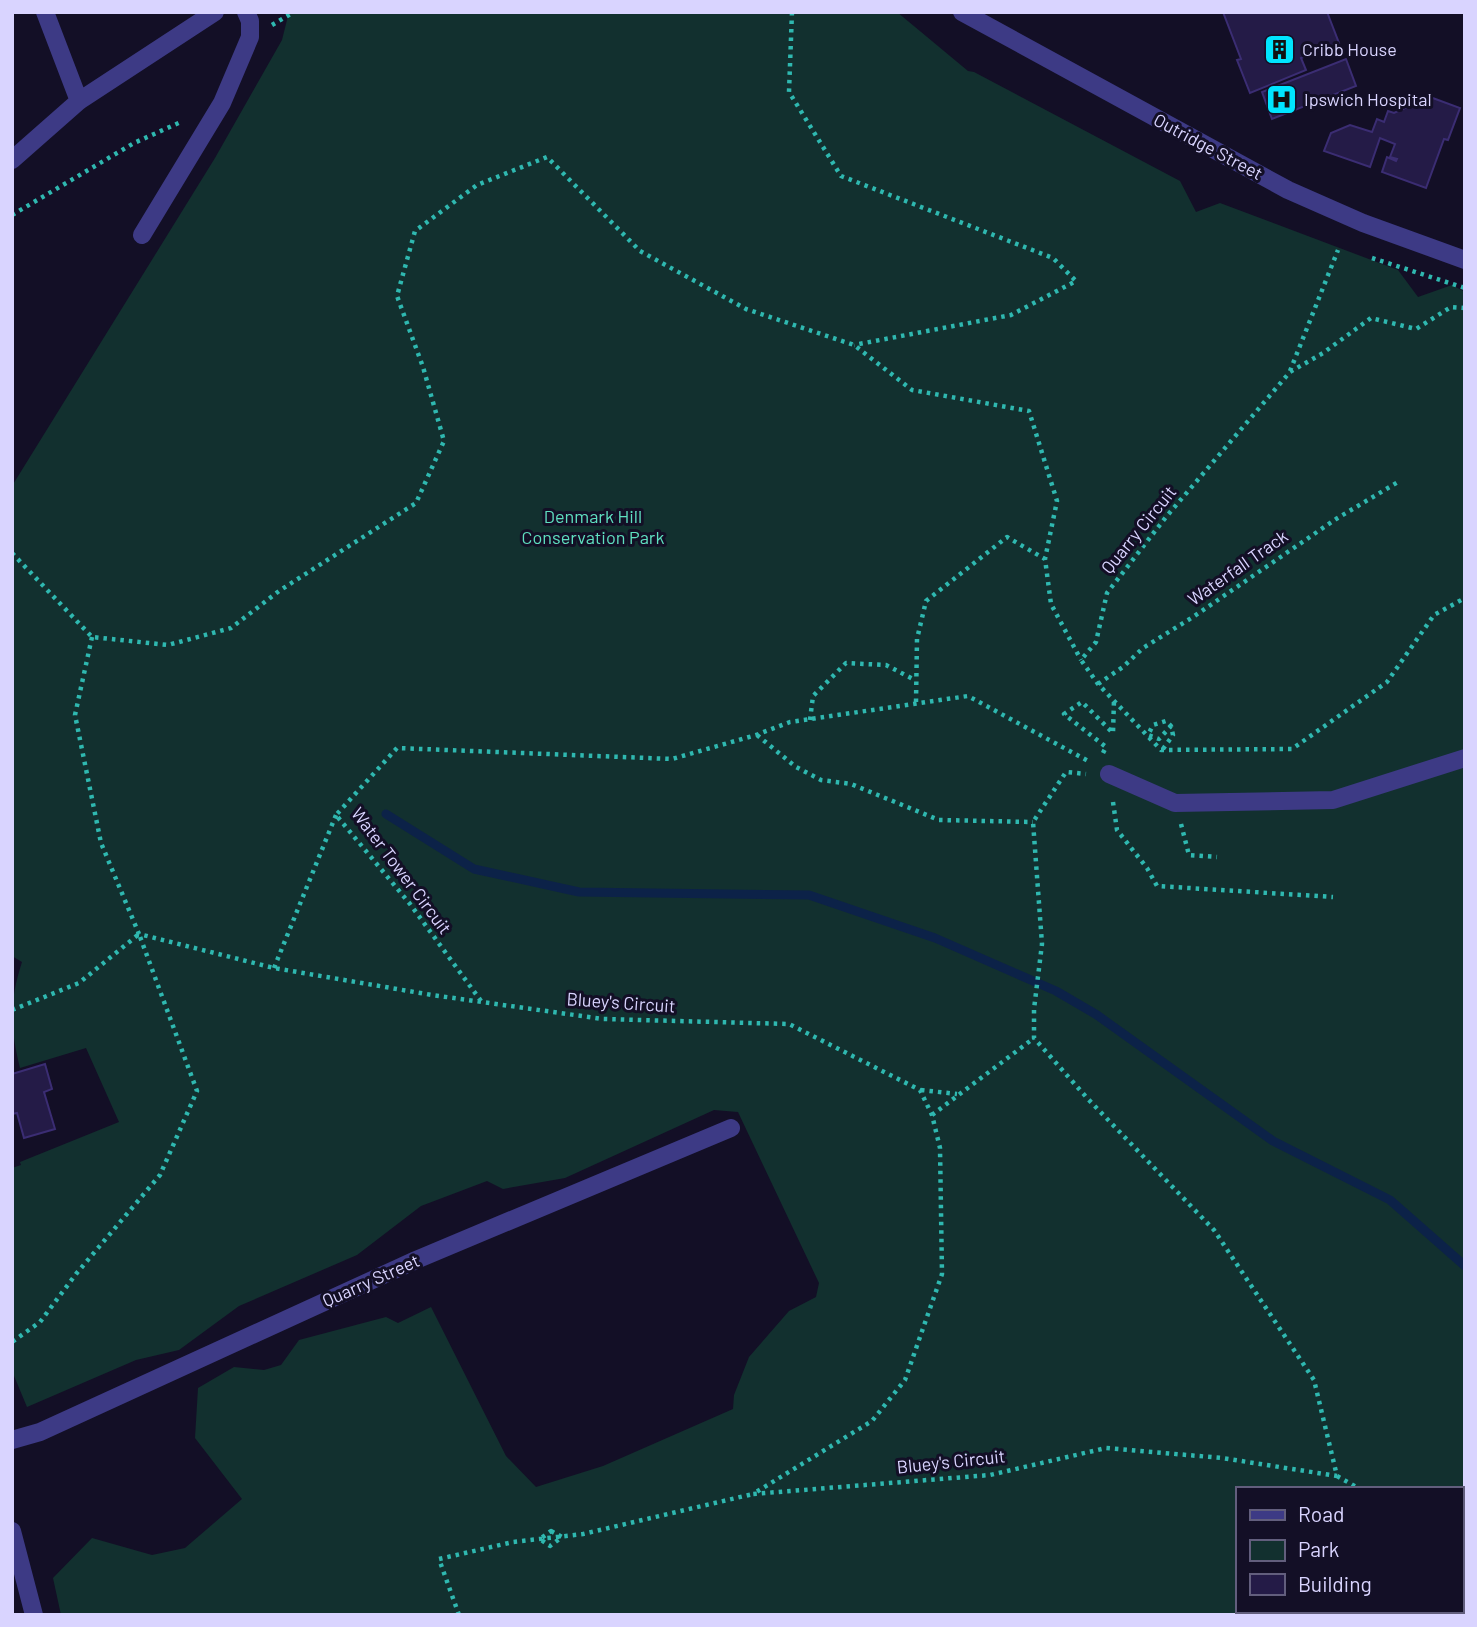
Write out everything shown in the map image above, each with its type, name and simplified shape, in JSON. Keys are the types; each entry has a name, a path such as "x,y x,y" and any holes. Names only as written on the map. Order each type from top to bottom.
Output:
{"street":[{"path":"46,12 79,101"},
{"path":"12,160 79,101 215,12"},
{"path":"142,235 222,103 250,37 250,21 246,12"},
{"name":"Outridge Street","path":"962,12 1324,208 1465,260"},
{"path":"1102,769 1175,803 1333,800 1465,758"},
{"name":"Quarry Street","path":"12,1440 40,1432 416,1261 732,1128"},
{"path":"12,1531 34,1615"}],"path":[{"path":"792,12 789,92 841,176 1053,258 1076,281 1011,315 853,345"},
{"path":"12,215 134,143 194,116"},
{"path":"12,553 92,637 168,645 231,628 279,591 416,503 444,441 423,368 397,296 415,231 477,186 547,157 640,251 746,309 853,345 912,390 1030,411 1057,501 1045,559 1051,604 1098,684 1162,750 1292,749 1387,682 1433,615 1465,598"},
{"path":"1290,372 1338,250"},
{"path":"1371,258 1465,288"},
{"name":"Quarry Circuit","path":"1082,660 1096,642 1107,593 1166,517 1290,372 1323,353 1371,318 1416,329 1451,307 1465,307"},
{"name":"Waterfall Track","path":"1098,684 1143,648 1326,526 1398,482"},
{"path":"916,702 917,639 926,601 1007,537 1045,559"},
{"path":"12,1342 40,1322 76,1274 160,1175 197,1091 139,934 101,843 75,715 92,637"},
{"path":"810,720 813,696 846,663 886,665 915,680"},
{"name":"Water Tower Circuit","path":"482,1002 410,904 336,815 397,748 672,760 790,722 968,696 1102,769"},
{"path":"1101,756 1106,747 1064,714 1082,702 1113,733 1114,700"},
{"path":"1162,750 1173,736 1171,726 1166,721 1153,725 1148,735 1160,739 1171,726"},
{"path":"756,735 796,767 821,780 851,784 939,820 1033,822"},
{"path":"1102,769 1116,830 1147,868 1157,886 1333,897"},
{"path":"1079,774 1066,772 1033,822 1042,944 1034,1009 1034,1038 1088,1100 1214,1230 1314,1380 1337,1476 1356,1487"},
{"path":"1175,803 1189,855 1217,857"},
{"path":"274,968 336,815"},
{"path":"139,934 274,968 482,1002"},
{"path":"12,1010 79,983 139,934"},
{"name":"Bluey's Circuit","path":"482,1002 603,1018 789,1024 920,1090"},
{"path":"932,1115 1034,1038"},
{"path":"920,1090 957,1094"},
{"path":"458,1615 439,1559 513,1542 583,1534 753,1494 872,1421 905,1380 942,1274 940,1148 932,1115 920,1090"},
{"name":"Bluey's Circuit","path":"753,1494 990,1475 1106,1448 1222,1458 1337,1476"}],"green space":[{"name":"Denmark Hill Conservation Park","path":"289,12 897,12 968,71 1180,181 1196,212 1220,203 1398,270 1418,297 1452,285 1465,292 1465,1615 61,1615 53,1578 92,1538 152,1555 185,1548 242,1499 195,1438 198,1388 234,1367 264,1370 281,1365 299,1340 386,1317 398,1323 431,1307 506,1456 536,1487 603,1466 733,1409 734,1395 749,1357 789,1311 816,1297 819,1283 738,1112 714,1110 565,1178 503,1189 487,1181 421,1206 357,1255 239,1306 179,1350 136,1360 27,1407 12,1371 12,1168 21,1165 20,1162 119,1122 86,1048 20,1068 14,1040 13,1002 22,962 12,956 12,486 215,158 282,40"}],"building":[{"name":"Cribb House","path":"1223,12 1327,12 1339,43 1301,58 1306,70 1250,93 1237,60 1241,59"},
{"path":"1346,59 1356,86 1272,119 1262,92"},
{"path":"1430,97 1460,108 1448,140 1444,139 1426,188 1382,172 1387,157 1396,161 1397,159 1390,157 1395,144 1380,138 1370,167 1324,151 1331,133 1350,125 1372,132 1377,119 1384,122 1388,111 1394,113"},
{"path":"45,1064 52,1089 44,1092 55,1129 24,1138 17,1113 12,1114 12,1074"}],"waterway":[{"path":"386,814 474,869 579,892 809,895 935,938 1056,991 1097,1015 1273,1141 1390,1200 1465,1266"}],"place":[{"name":"Cribb House","path":"1279,50"},
{"name":"Ipswich Hospital","path":"1281,100"}]}
